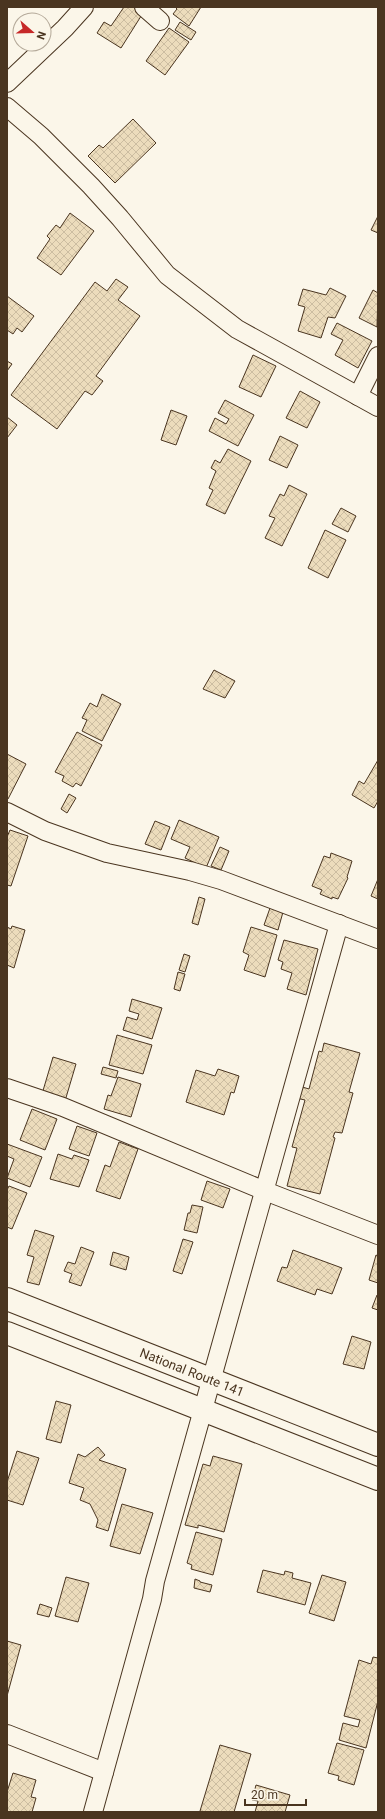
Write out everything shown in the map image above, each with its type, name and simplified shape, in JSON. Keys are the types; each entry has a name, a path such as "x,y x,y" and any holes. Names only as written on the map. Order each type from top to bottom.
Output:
{"highway":[{"name":"National Route 141","path":"7,1299 378,1446"},
{"path":"7,1333 378,1479"}],"street":[{"path":"7,83 65,28 84,7"},
{"path":"144,7 160,20"},
{"path":"7,108 41,136 91,186 120,218 167,275 237,329 378,407"},
{"path":"358,396 378,356"},
{"path":"7,812 45,830 107,853 190,871 221,880 378,940"},
{"path":"93,1812 152,1599 155,1581 339,924"},
{"path":"7,1088 63,1107 265,1191 378,1235"},
{"path":"7,1734 104,1772"}],"building":[{"path":"124,7 133,7 143,13 121,48 97,33 104,22 111,26"},
{"path":"175,7 201,7 189,26 173,14 177,9"},
{"path":"180,22 196,32 191,40 175,30"},
{"path":"169,28 189,42 165,75 146,61"},
{"path":"133,119 156,143 115,183 88,156 99,145 103,148"},
{"path":"70,213 94,231 61,275 37,258 50,239 47,236 56,225 60,228"},
{"path":"378,216 378,233 371,230"},
{"path":"116,279 128,287 118,300 140,316 96,376 103,381 92,395 85,391 57,429 11,395 95,282 107,291"},
{"path":"330,288 346,296 335,318 328,317 321,338 298,331 305,307 298,305 303,289 326,295"},
{"path":"373,290 378,293 377,327 359,318"},
{"path":"7,296 34,316 22,332 17,328 13,334 7,330"},
{"path":"337,323 372,341 358,368 335,355 343,340 331,334"},
{"path":"253,355 276,366 261,397 239,387"},
{"path":"7,361 12,364 7,371"},
{"path":"300,391 320,402 307,428 286,418"},
{"path":"225,400 254,415 238,446 209,431 215,418 226,424 229,419 218,413"},
{"path":"171,410 187,416 176,445 161,440"},
{"path":"7,417 17,425 7,438"},
{"path":"280,436 298,445 287,468 269,460"},
{"path":"228,449 251,461 225,514 206,505 213,490 209,488 216,471 211,468 215,460 220,463"},
{"path":"289,485 307,494 282,546 265,538 275,518 269,516 280,494 284,496"},
{"path":"341,508 356,516 348,532 332,524"},
{"path":"325,530 346,540 328,578 308,568"},
{"path":"214,670 235,681 225,698 203,689"},
{"path":"102,694 121,704 102,741 82,731 87,720 82,718 90,703 97,707"},
{"path":"77,732 102,745 81,786 76,783 73,787 62,781 64,776 55,772"},
{"path":"7,754 26,764 8,799 7,798"},
{"path":"378,760 378,801 374,808 352,795 359,781 364,784"},
{"path":"69,794 76,798 67,813 61,809"},
{"path":"179,820 219,837 206,868 185,858 190,847 171,839"},
{"path":"155,821 170,827 161,850 145,844"},
{"path":"10,830 28,836 11,886 7,885 7,837"},
{"path":"220,847 229,851 221,870 211,866"},
{"path":"331,853 352,861 347,877 348,878 338,899 332,897 332,899 320,894 322,890 312,886 324,856 330,858"},
{"path":"378,879 378,899 371,896"},
{"path":"199,897 205,899 198,925 192,923"},
{"path":"270,908 283,912 278,930 264,925"},
{"path":"12,926 25,930 14,968 7,965 7,927 11,929"},
{"path":"251,927 277,935 265,977 244,970 249,955 243,952"},
{"path":"284,940 318,949 306,995 287,989 292,973 281,969 283,962 278,960"},
{"path":"184,954 190,956 185,972 179,970"},
{"path":"178,972 185,974 180,991 174,989"},
{"path":"132,999 162,1008 152,1039 123,1030 127,1017 137,1020 139,1014 129,1011"},
{"path":"117,1035 152,1045 143,1074 109,1065"},
{"path":"324,1043 360,1053 349,1092 353,1093 342,1133 335,1132 333,1137 335,1138 320,1194 287,1186 297,1148 292,1147 305,1100 296,1098 299,1086 309,1089 319,1051 322,1052"},
{"path":"53,1057 76,1064 65,1101 42,1094"},
{"path":"103,1067 118,1071 116,1078 101,1074"},
{"path":"218,1069 239,1076 234,1093 231,1092 224,1115 186,1102 196,1070 215,1076"},
{"path":"118,1077 141,1084 131,1117 104,1109 108,1095 111,1096"},
{"path":"32,1109 57,1119 45,1150 20,1140"},
{"path":"77,1126 97,1133 89,1156 69,1149"},
{"path":"119,1142 138,1149 120,1199 96,1191 105,1165 110,1167"},
{"path":"7,1144 42,1157 30,1187 7,1178 14,1159 7,1156"},
{"path":"58,1154 72,1159 74,1155 89,1160 79,1187 50,1179"},
{"path":"207,1181 230,1189 223,1208 201,1200"},
{"path":"9,1186 27,1193 12,1229 7,1227 7,1190"},
{"path":"192,1205 203,1207 197,1233 184,1230 188,1213 190,1213"},
{"path":"35,1230 54,1236 39,1285 27,1282 34,1257 27,1255"},
{"path":"183,1239 193,1242 182,1274 173,1271"},
{"path":"81,1247 94,1252 81,1286 69,1282 72,1274 64,1271 68,1262 75,1264"},
{"path":"293,1250 342,1268 332,1294 317,1289 315,1295 277,1281 282,1267 287,1268"},
{"path":"113,1252 129,1257 126,1270 110,1265"},
{"path":"376,1255 378,1256 378,1283 369,1280"},
{"path":"377,1295 378,1296 378,1310 372,1308"},
{"path":"352,1336 371,1342 364,1369 343,1364"},
{"path":"56,1401 71,1405 61,1443 46,1439"},
{"path":"98,1447 105,1455 99,1460 126,1469 108,1531 96,1527 98,1520 90,1504 80,1500 84,1488 69,1483 78,1454 85,1457"},
{"path":"17,1451 39,1458 23,1505 7,1500 7,1482"},
{"path":"213,1456 242,1464 224,1532 198,1525 198,1528 185,1525 203,1464 210,1466"},
{"path":"122,1504 153,1513 140,1554 110,1546"},
{"path":"196,1532 222,1539 213,1575 191,1569 192,1565 187,1563"},
{"path":"263,1570 284,1575 285,1571 293,1573 292,1578 311,1583 305,1605 257,1592"},
{"path":"322,1575 346,1582 334,1621 309,1613"},
{"path":"66,1577 89,1583 78,1622 55,1616"},
{"path":"195,1579 212,1585 210,1592 194,1588"},
{"path":"40,1604 52,1608 49,1617 37,1614"},
{"path":"7,1641 21,1645 7,1696"},
{"path":"373,1657 378,1658 378,1701 366,1748 339,1740 343,1723 358,1727 360,1720 344,1716 359,1660 371,1664"},
{"path":"337,1743 364,1750 354,1785 338,1780 339,1776 328,1773"},
{"path":"220,1745 251,1754 234,1812 200,1811"},
{"path":"13,1773 36,1780 31,1797 36,1798 32,1812 7,1812 7,1792"},
{"path":"256,1785 290,1795 285,1812 255,1812 258,1801 252,1800"}]}
